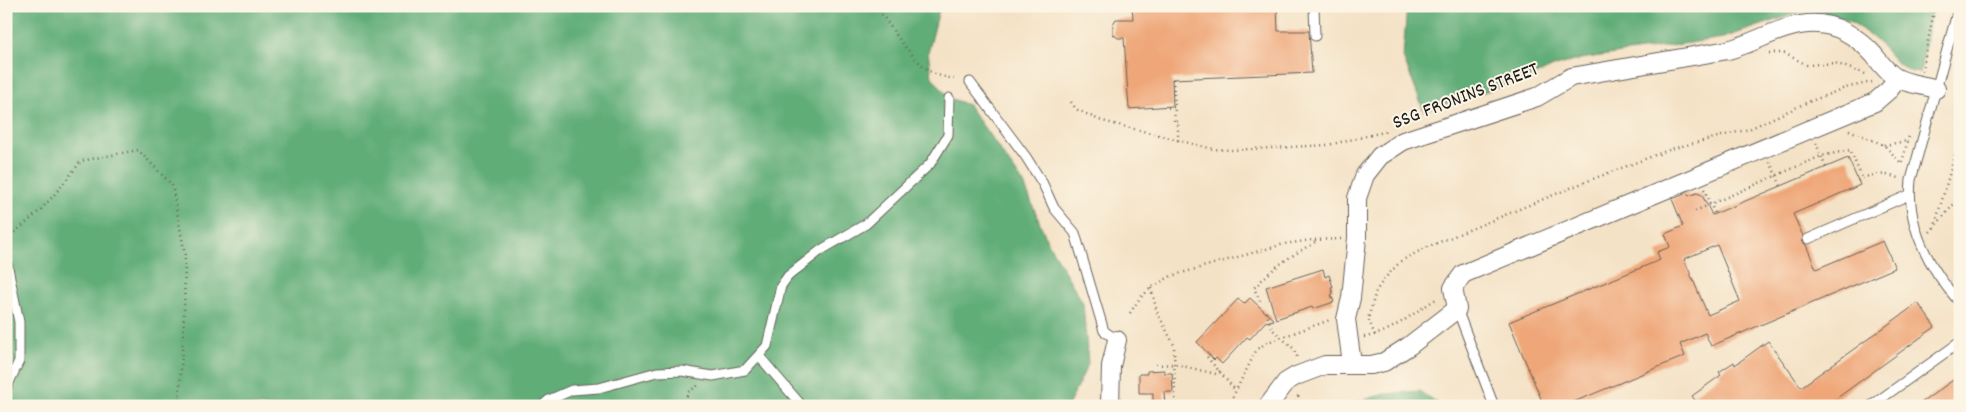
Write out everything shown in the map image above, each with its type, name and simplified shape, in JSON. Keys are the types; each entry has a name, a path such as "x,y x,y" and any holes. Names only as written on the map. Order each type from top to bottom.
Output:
{"street":[{"name":"SSG FRONINS STREET","path":"1352,364 1347,326 1352,298 1357,238 1357,198 1365,175 1380,156 1403,141 1537,97 1571,76 1728,50 1741,47 1783,30 1807,24 1832,26 1851,35 1867,48 1889,78"},
{"path":"1268,406 1286,382 1296,376 1324,365 1371,365 1384,362 1409,346 1457,309 1453,290 1463,274 1811,130 1874,102 1890,89 1889,78 1936,89"},
{"path":"1110,406 1111,366 1117,340"}],"lane":[{"path":"1314,6 1315,36"},
{"path":"1959,6 1911,180 1909,195 1910,209 1920,241 1934,267 1960,303"},
{"path":"970,82 1026,157 1043,184 1054,208 1076,233 1104,331 1117,340"},
{"path":"542,406 549,400 572,390 599,388 657,372 682,371 713,376 745,370 767,346 782,286 788,276 821,250 866,224 930,164 948,135 949,98"},
{"path":"1808,239 1909,195"},
{"path":"6,258 19,322 19,361 6,389"},
{"path":"1457,309 1494,406"},
{"path":"1871,406 1960,342"},
{"path":"759,356 802,406"}],"path":[{"path":"876,6 924,66 933,73 954,79"},
{"path":"1923,71 1935,6"},
{"path":"1764,52 1784,53 1807,66 1835,63 1889,78"},
{"path":"1376,335 1368,319 1376,291 1401,260 1425,248 1585,182 1671,149 1749,129 1806,103 1845,88 1889,78"},
{"path":"1173,79 1174,122 1178,121 1178,141"},
{"path":"1071,102 1076,109 1099,120 1213,149 1271,149 1328,145 1391,131 1398,133 1403,141"},
{"path":"1165,106 1165,108 1175,107"},
{"path":"1839,118 1844,127 1855,134 1884,145 1902,164"},
{"path":"1811,130 1826,168"},
{"path":"1960,136 1934,228 1960,197"},
{"path":"1884,145 1908,141"},
{"path":"1764,149 1781,186"},
{"path":"6,238 21,228 50,201 81,161 138,150 172,185 185,255 178,402 180,406"},
{"path":"1695,211 1821,156 1850,150 1862,178"},
{"path":"1858,181 1877,174 1887,174 1898,178"},
{"path":"1698,176 1715,214"},
{"path":"1130,313 1140,298 1151,288 1171,276 1284,244 1312,240 1357,238"},
{"path":"1260,302 1254,288 1267,274 1280,262 1318,240"},
{"path":"1151,288 1158,312 1174,345 1175,398 1178,406"},
{"path":"1228,406 1257,349 1322,322 1347,326 1364,337 1376,335 1453,290"},
{"path":"1266,312 1269,324 1280,338 1293,348 1296,355"},
{"path":"1207,358 1236,391"},
{"path":"1156,365 1174,364 1216,374 1220,371"},
{"path":"684,406 688,392 713,376"}],"green space":[{"path":"6,6 940,6 928,53 932,77 949,98 968,105 1024,184 1048,243 1083,303 1088,364 1068,406 6,406"},
{"path":"1407,6 1932,6 1920,73 1912,72 1897,63 1877,41 1852,22 1822,12 1800,12 1723,38 1580,59 1556,66 1528,78 1424,111 1403,57"},
{"path":"1419,391 1442,406 1341,406 1385,394"}],"building":[{"path":"1132,6 1277,6 1278,31 1309,31 1312,73 1172,79 1173,106 1129,109 1124,38 1118,38 1113,34 1113,24 1116,19 1133,19"},
{"path":"1848,158 1860,185 1793,214 1803,236 1802,241 1806,245 1816,269 1883,241 1895,268 1711,346 1705,333 1680,344 1685,356 1564,406 1544,406 1509,322 1660,260 1657,252 1670,247 1665,234 1683,226 1672,199 1687,193 1689,196 1697,193 1702,195 1712,215","holes":["1717,245 1740,301 1708,315 1684,259"]},
{"path":"1323,269 1325,277 1329,275 1333,287 1331,287 1333,294 1331,295 1334,302 1276,319 1266,287"},
{"path":"1250,298 1274,320 1265,322 1250,339 1247,337 1222,364 1216,358 1214,360 1197,342 1238,299 1244,304"},
{"path":"1918,303 1935,327 1826,406 1699,406 1692,396 1721,375 1719,372 1734,362 1735,365 1768,341 1801,387"},
{"path":"1164,370 1164,373 1172,373 1173,392 1164,392 1165,406 1153,406 1153,393 1139,393 1139,374 1147,374 1147,371"},
{"path":"1960,375 1960,406 1917,406"}]}
